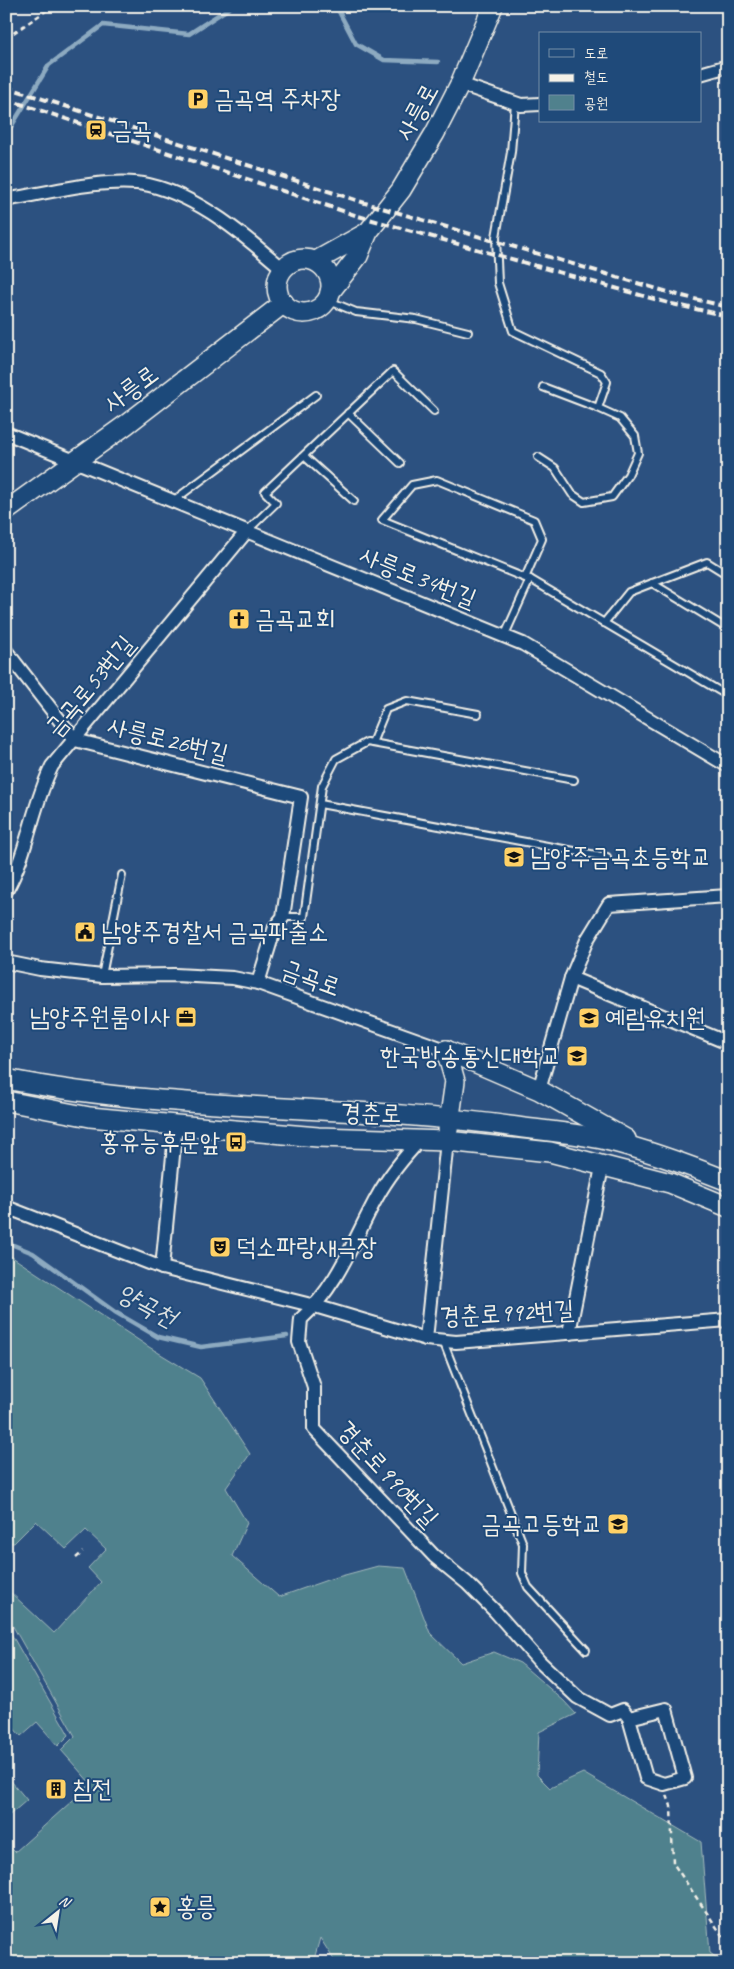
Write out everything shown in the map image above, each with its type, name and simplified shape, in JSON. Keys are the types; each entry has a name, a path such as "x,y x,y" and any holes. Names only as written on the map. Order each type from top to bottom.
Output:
{"street":[{"name":"사릉로","path":"6,511 76,461 284,303 298,312 306,312 322,306 358,256 368,232 401,190 435,134 460,84 493,6"},
{"path":"702,73 728,66"},
{"path":"460,84 521,105 539,104"},
{"path":"6,200 74,188 118,183 149,185 179,196 230,225 283,269 278,286 284,303"},
{"name":"사릉로","path":"283,269 298,259 316,261 368,232"},
{"path":"316,261 328,274 329,296"},
{"name":"사릉로34번길","path":"6,433 523,644 728,766"},
{"name":"금곡로53번길","path":"6,891 15,875 41,788 52,766 247,532"},
{"name":"사릉로26번길","path":"9,658 75,740 301,797 283,917"},
{"path":"539,1090 571,978 587,940 609,904 728,896"},
{"path":"258,983 275,927 283,917"},
{"name":"금곡로","path":"6,962 40,970 102,976 175,975 233,978 258,983 446,1050"},
{"path":"571,978 728,1043"},
{"path":"446,1050 539,1090 647,1151"},
{"path":"446,1050 455,1081 449,1118 448,1141"},
{"name":"경춘로","path":"6,1079 72,1090 200,1105 449,1118 605,1140 672,1158 728,1181"},
{"name":"경춘로","path":"6,1101 90,1117 318,1137 448,1141 550,1152 602,1167 670,1182 728,1206"},
{"path":"162,1268 176,1125"},
{"name":"경춘로990번길","path":"421,1139 398,1163 377,1196 340,1272 316,1306 301,1319 299,1342 314,1387 314,1429 434,1556 472,1588 539,1661 577,1697 610,1715 623,1710 629,1718 666,1709 685,1778 664,1784"},
{"name":"경춘로992번길","path":"448,1141 426,1339 456,1342 728,1320"},
{"path":"569,1333 602,1167"},
{"path":"6,1207 162,1268 316,1306 426,1339"},
{"path":"629,1718 646,1778 664,1784"}],"lane":[{"path":"515,102 511,152 496,237 498,283 513,331 601,372 608,382 598,408"},
{"path":"329,296 356,312 416,319 468,332"},
{"path":"247,532 276,503 265,492 393,371 434,411"},
{"path":"538,457 554,468 572,494 584,502 612,497 628,475 638,454 635,436 620,418 542,386"},
{"path":"173,501 316,395"},
{"path":"348,413 400,463"},
{"path":"304,456 354,501"},
{"path":"504,637 527,579 542,539 534,520 437,480 412,485 382,520 527,579 728,696"},
{"path":"604,624 629,592 707,562 728,575"},
{"path":"652,583 728,629"},
{"path":"372,743 386,709 408,701 478,714"},
{"path":"283,917 304,918 322,786 336,759 367,742 574,780"},
{"path":"320,804 607,857"},
{"path":"102,976 122,875"},
{"path":"443,1341 523,1544 522,1573 528,1587 586,1650"}],"path":[{"path":"6,38 53,6"},
{"path":"76,1558 83,1552"},
{"path":"664,1784 671,1806 673,1863 728,1944"}],"green space":[{"path":"6,1253 149,1347 200,1378 250,1454 226,1488 247,1523 232,1556 279,1597 330,1579 378,1566 405,1568 430,1633 461,1663 494,1652 520,1663 564,1701 576,1714 539,1732 537,1775 550,1788 583,1773 701,1842 710,1953 724,1963 336,1963 320,1938 313,1963 6,1963 6,1843 15,1852 91,1784 61,1750 75,1736 6,1614 6,1594 9,1591 54,1633 101,1582 88,1568 106,1549 86,1530 66,1549 36,1521 14,1543 6,1543"},
{"path":"6,1625 69,1735 58,1746 37,1722 21,1736 6,1720"},
{"path":"6,1775 27,1800 6,1818"}],"waterway":[{"path":"6,135 49,65 103,25 189,34 232,6"},
{"path":"336,6 356,44 384,60 438,62"},
{"name":"양곡천","path":"6,1242 33,1253 115,1312 158,1337 201,1347 287,1336"}],"railway":[{"path":"6,87 365,203 678,295 728,307"},
{"path":"6,99 358,216 672,304 728,316"}],"place":[{"name":"금곡역 주차장","path":"198,99"},
{"name":"금곡","path":"96,130"},
{"name":"금곡교회","path":"239,619"},
{"name":"남양주금곡초등학교","path":"514,857"},
{"name":"남양주경찰서 금곡파출소","path":"85,932"},
{"name":"남양주원룸이사","path":"186,1017"},
{"name":"예림유치원","path":"589,1018"},
{"name":"한국방송통신대학교","path":"577,1056"},
{"name":"홍유능후문앞","path":"236,1142"},
{"name":"덕소파랑새극장","path":"220,1247"},
{"name":"금곡고등학교","path":"618,1524"},
{"name":"침전","path":"56,1789"},
{"name":"홍릉","path":"160,1907"}]}
